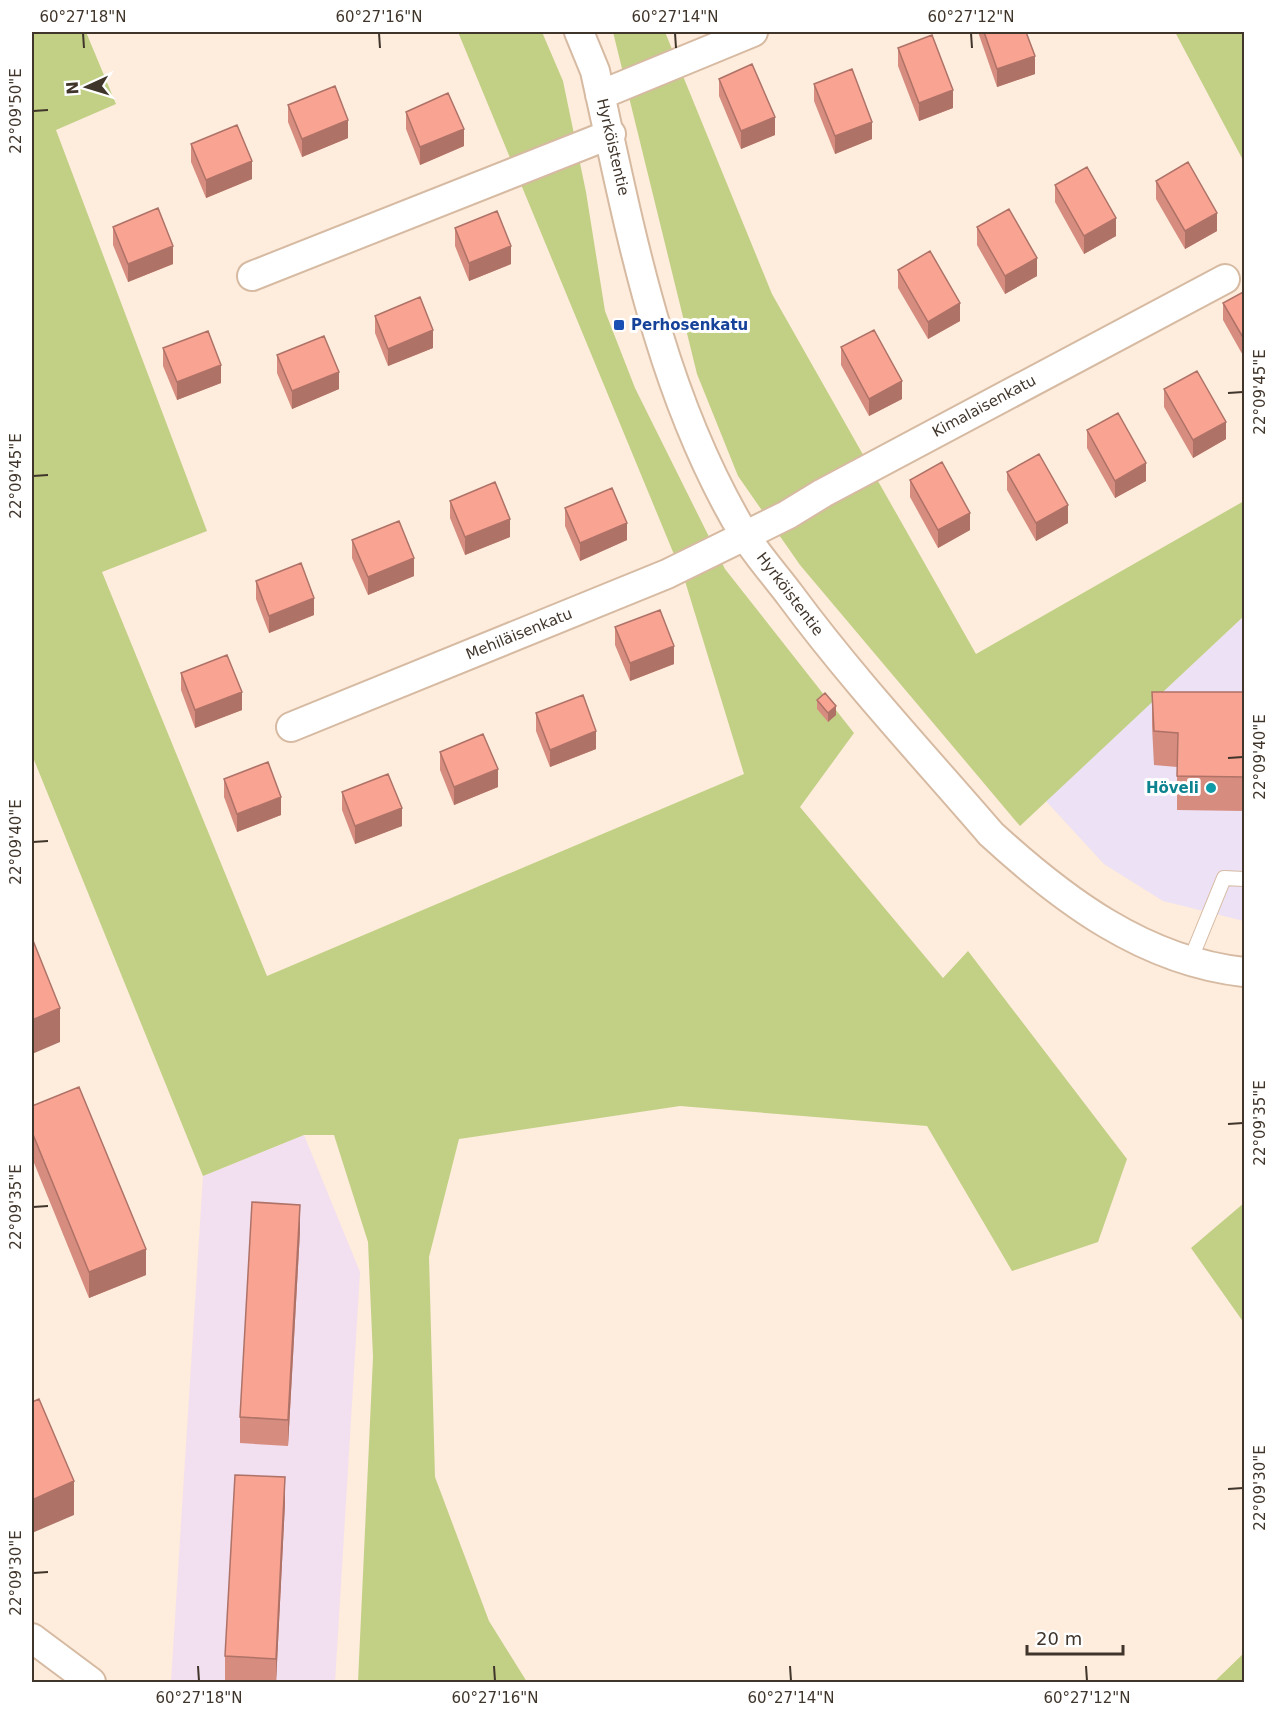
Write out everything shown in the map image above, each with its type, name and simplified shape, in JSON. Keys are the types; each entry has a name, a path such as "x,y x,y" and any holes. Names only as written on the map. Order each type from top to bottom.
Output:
{"street":[{"name":"Hyrköistentie","path":"579,32 595,71 636,253 671,375 708,467 744,535 821,636 991,834 1051,887 1082,909 1127,935 1190,961 1245,972"},
{"path":"600,95 753,32"},
{"path":"252,276 611,134"},
{"name":"Kimalaisenkatu","path":"744,535 787,515 822,493 1225,279"},
{"name":"Mehiläisenkatu","path":"291,727 667,574 744,535"},
{"path":"32,1638 91,1683"}],"lane":[{"path":"1190,961 1224,878 1245,879"}],"shaded area":[{"path":"1244,616 1244,921 1163,901 1104,864 1046,801"},
{"path":"304,1135 360,1272 335,1682 171,1682 203,1176"}],"green space":[{"path":"32,32 86,32 116,104 56,130 207,531 102,572 267,976 744,774 685,581 458,32 542,32 563,81 586,192 605,311 635,388 725,569 854,733 800,807 943,978 968,951 1127,1159 1098,1242 1012,1271 927,1126 680,1106 459,1139 429,1257 435,1477 489,1621 527,1682 358,1682 373,1357 368,1242 334,1135 304,1135 203,1176 32,755"},
{"path":"613,32 665,32 772,294 976,654 1244,501 1244,616 1020,826 800,565 738,476 697,374"},
{"path":"1175,32 1244,32 1244,162"},
{"path":"1244,1203 1244,1323 1191,1248"},
{"path":"1244,1653 1244,1682 1214,1682"}],"building":[{"path":"984,32 1026,32 1035,56 997,69"},
{"path":"932,35 953,90 919,103 898,48"},
{"path":"752,64 775,117 741,131 719,79"},
{"path":"852,69 872,122 835,136 814,84"},
{"path":"335,86 348,120 302,139 288,105"},
{"path":"448,93 464,129 420,147 406,112"},
{"path":"237,125 252,161 206,180 191,144"},
{"path":"1188,162 1217,213 1185,231 1156,181"},
{"path":"1087,167 1116,218 1084,236 1055,185"},
{"path":"158,208 173,246 128,264 113,227"},
{"path":"1009,209 1037,258 1005,276 977,227"},
{"path":"497,211 511,246 469,263 455,228"},
{"path":"930,251 960,303 928,322 898,270"},
{"path":"1245,291 1245,341 1223,303"},
{"path":"420,297 433,330 388,349 375,316"},
{"path":"874,330 902,381 869,399 841,347"},
{"path":"208,331 221,365 177,382 163,348"},
{"path":"324,336 339,372 292,391 277,355"},
{"path":"1197,371 1226,422 1193,440 1164,389"},
{"path":"1118,413 1146,463 1115,481 1087,430"},
{"path":"1039,454 1068,505 1036,523 1007,472"},
{"path":"942,462 970,513 938,530 910,480"},
{"path":"495,482 510,519 465,537 450,501"},
{"path":"612,488 627,523 580,543 565,508"},
{"path":"399,521 414,558 368,577 352,540"},
{"path":"301,563 314,598 269,616 256,581"},
{"path":"660,610 674,646 630,663 615,627"},
{"path":"227,655 242,692 195,710 181,673"},
{"path":"1152,692 1245,692 1245,777 1177,776 1178,733 1154,731"},
{"path":"825,693 836,706 828,713 817,700"},
{"path":"583,695 596,731 550,750 536,713"},
{"path":"483,734 498,769 454,787 440,752"},
{"path":"268,762 281,797 237,814 224,779"},
{"path":"388,774 402,808 355,826 342,792"},
{"path":"32,938 60,1008 32,1020"},
{"path":"79,1087 146,1249 89,1272 32,1132 32,1106"},
{"path":"252,1202 300,1205 288,1420 240,1417"},
{"path":"39,1399 74,1481 32,1500 32,1402"},
{"path":"235,1475 285,1477 276,1659 225,1656"}],"place":[{"name":"Perhosenkatu","path":"619,325"},
{"name":"Höveli","path":"1211,788"}]}
